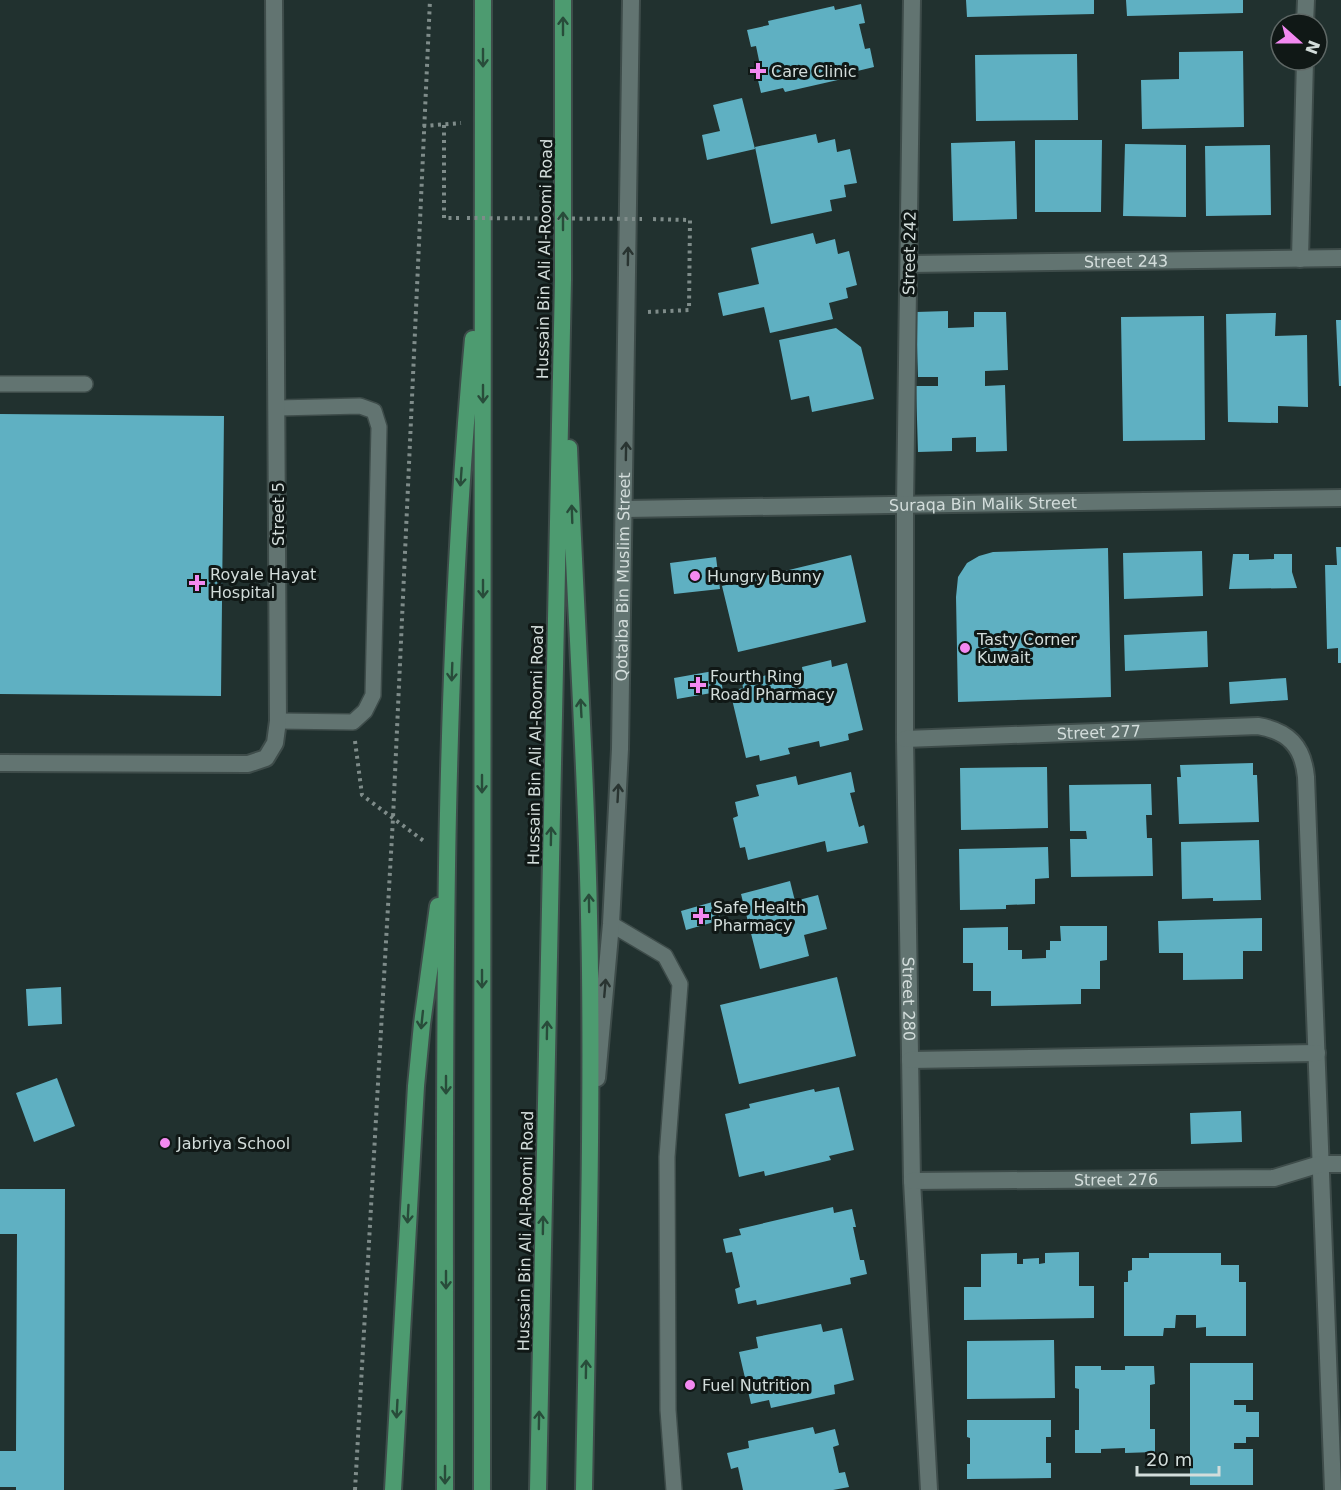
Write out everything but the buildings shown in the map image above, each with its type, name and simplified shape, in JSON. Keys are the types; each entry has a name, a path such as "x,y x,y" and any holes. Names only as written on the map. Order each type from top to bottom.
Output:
{"highway":[{"path":"482,1490 483,0"},
{"name":"Hussain Bin Ali Al-Roomi Road","path":"538,1484 562,280 563,0"},
{"path":"445,1490 446,858 459,515 483,230"},
{"path":"562,280 588,875 590,980 590,1151 584,1490"},
{"path":"393,1490 416,1086 430,951 446,858"}],"street":[{"name":"Street 5","path":"0,763 248,764 266,758 275,743 278,721 278,408 274,0"},
{"name":"Qotaiba Bin Muslim Street","path":"590,1151 611,924 620,748 631,0"},
{"name":"Street 242","path":"905,506 912,0"},
{"path":"1300,259 1305,72"},
{"name":"Street 243","path":"910,264 1341,258"},
{"name":"Suraqa Bin Malik Street","path":"625,510 1341,498"},
{"name":"Street 280","path":"905,506 905,739 912,1181 929,1490"},
{"name":"Street 277","path":"905,739 1258,726 1269,728 1289,739 1302,753 1306,777 1317,1053"},
{"path":"910,1060 1317,1053 1333,1490"},
{"name":"Street 276","path":"912,1181 1274,1178 1320,1164 1341,1164"}],"lane":[{"path":"0,384 85,384"},
{"path":"278,408 360,406 374,411 379,427 373,695 365,711 353,722 278,721"},
{"path":"611,924 665,956 680,984 667,1157 668,1410 674,1490"}],"path":[{"path":"355,1490 393,818 430,0"},
{"path":"423,126 483,122"},
{"path":"444,125 444,218 690,220 689,310 627,312"},
{"path":"353,722 362,795 446,858"}],"place":[{"name":"Care Clinic","path":"758,71"},
{"name":"Hungry Bunny","path":"695,576"},
{"name":"Royale Hayat Hospital","path":"197,583"},
{"name":"Tasty Corner Kuwait","path":"965,648"},
{"name":"Fourth Ring Road Pharmacy","path":"698,685"},
{"name":"Safe Health Pharmacy","path":"701,916"},
{"name":"Jabriya School","path":"165,1143"},
{"name":"Fuel Nutrition","path":"690,1385"}]}
